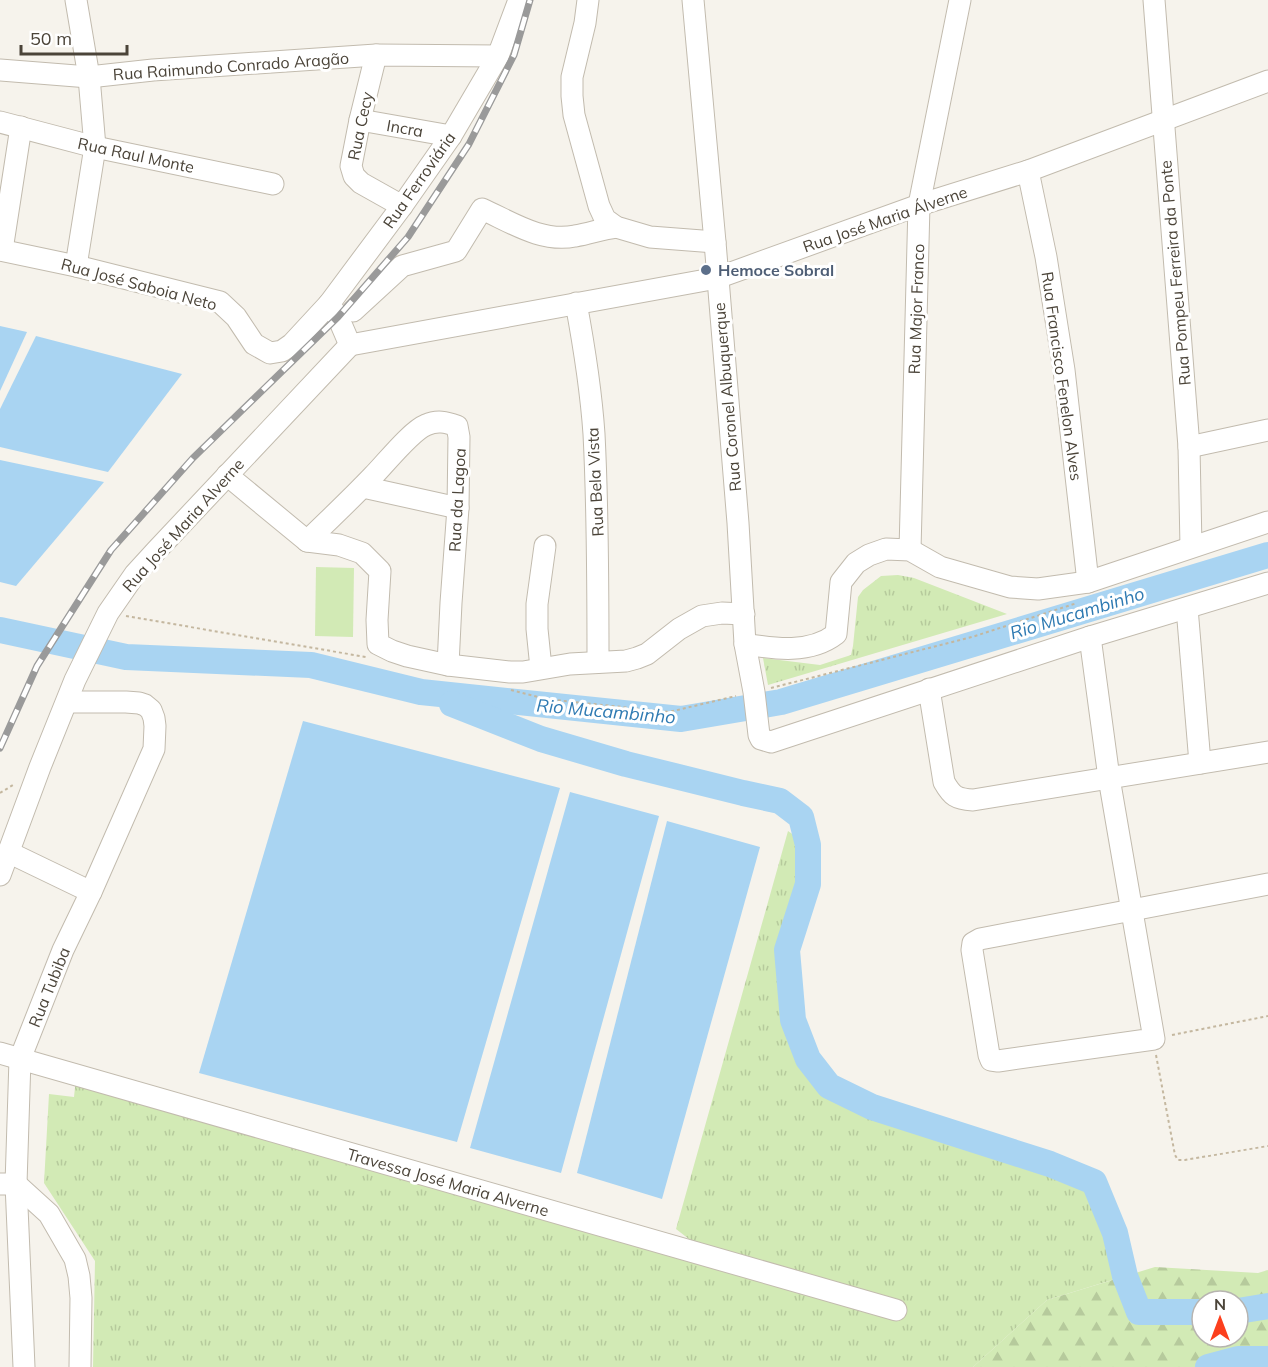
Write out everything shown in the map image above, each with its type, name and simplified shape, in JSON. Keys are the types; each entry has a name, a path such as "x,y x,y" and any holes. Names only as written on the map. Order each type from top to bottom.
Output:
{"street":[{"path":"76,0 89,77 95,147 76,266"},
{"name":"Rua Ferroviária","path":"292,344 329,304 451,136 498,56 519,0"},
{"path":"588,0 585,23 572,76 574,115 599,206 605,219 616,228"},
{"name":"Rua Coronel Albuquerque","path":"693,0 738,523 745,644 755,696 759,735 763,740 771,742 929,689"},
{"name":"Rua Major Franco","path":"910,550 919,205 960,0"},
{"name":"Rua Pompeu Ferreira da Ponte","path":"1154,0 1189,447 1191,547"},
{"name":"Rua Raimundo Conrado Aragão","path":"0,70 89,77 153,70 376,55 498,56"},
{"name":"Rua Cecy","path":"376,55 351,166 354,176 361,183 402,206"},
{"name":"Rua José Maria Álverne","path":"350,345 717,278 919,205 1028,171 1268,81"},
{"name":"Incra","path":"360,120 451,136"},
{"name":"Rua Raul Monte","path":"0,122 95,147 273,184"},
{"path":"1,250 21,127"},
{"name":"Rua Francisco Fenelon Alves","path":"1028,171 1046,257 1064,370 1087,591"},
{"path":"353,310 402,266 456,251 482,209 537,234 554,238 573,237 600,229 616,228 650,237 715,242"},
{"name":"Rua José Saboia Neto","path":"1,250 220,302 236,317 254,344 270,353 282,351 292,344"},
{"name":"Rua Bela Vista","path":"576,303 587,363 594,432 598,547 598,662"},
{"path":"329,304 338,317 350,345"},
{"name":"Rua José Maria Alverne","path":"0,875 75,680 108,613 135,574 350,345"},
{"name":"Rua da Lagoa","path":"307,541 423,426 435,422 446,422 457,426 459,437 458,508 448,665"},
{"path":"1189,447 1268,430"},
{"path":"227,475 307,541 339,544 362,553 380,571 378,644 407,656 448,665 510,672 570,664 627,661 647,654 679,629 702,616 722,613 744,614"},
{"path":"363,487 458,508"},
{"path":"745,644 800,649 828,640 836,634 841,582 856,563 886,549 910,550 940,567 1010,587 1087,591 1191,547 1268,522"},
{"path":"541,668 537,604 545,546"},
{"path":"1268,583 929,689 944,782 950,792 960,799 973,800 1268,752"},
{"path":"1187,608 1200,764"},
{"path":"1090,638 1109,778 1132,911 1154,1039 998,1061 992,1060 989,1056 972,950 974,943 980,939 1132,911 1268,884"},
{"name":"Rua Tubiba","path":"24,1367 8,1184 10,1056 91,892 154,749 155,726 151,710 140,703 67,702"},
{"path":"8,852 91,892"},
{"name":"Travessa José Maria Alverne","path":"10,1056 896,1311"},
{"path":"8,1184 50,1214 75,1259 81,1298 80,1367"}],"path":[{"path":"502,688 546,699 669,712 755,696 972,637 1087,591"},
{"path":"108,613 369,657"},
{"path":"1268,1016 1154,1039 1175,1155 1178,1160 1268,1146"}],"green space":[{"path":"316,567 354,568 353,637 315,636"},
{"path":"898,575 914,578 1007,614 768,685 763,658 820,665 851,655 858,597 881,576"},
{"path":"788,831 808,845 808,884 787,950 793,1020 808,1060 829,1086 872,1107 1050,1164 1094,1182 1115,1233 1125,1276 1047,1300 973,1367 93,1367 95,1261 44,1183 49,1094 74,1097 76,1078 712,1257 676,1229"},
{"path":"1155,1267 1258,1273 1268,1270 1268,1367 973,1367 1047,1300"}],"water":[{"path":"0,326 27,332 0,391"},
{"path":"36,336 182,374 108,472 0,447 0,409"},
{"path":"0,460 104,482 16,586 0,582"},
{"path":"303,721 560,788 457,1142 199,1073"},
{"path":"570,792 659,816 561,1173 470,1148"},
{"path":"667,821 760,847 662,1199 577,1173"}],"waterway":[{"name":"Rio Mucambinho","path":"0,630 126,657 311,665 421,692 681,719 781,702 1268,555"},
{"path":"452,704 541,739 626,764 780,801 801,817 808,845 808,884 787,950 793,1020 808,1059 829,1086 872,1107 1050,1164 1094,1182 1115,1233 1125,1276 1139,1312 1190,1312"},
{"path":"1250,1309 1268,1306"},
{"path":"1208,1367 1238,1359 1268,1359"}],"railway":[{"path":"0,748 37,666 111,550 193,458 338,317 408,237 469,144 514,55 530,0"}],"place":[{"name":"Hemoce Sobral","path":"706,270"}]}
